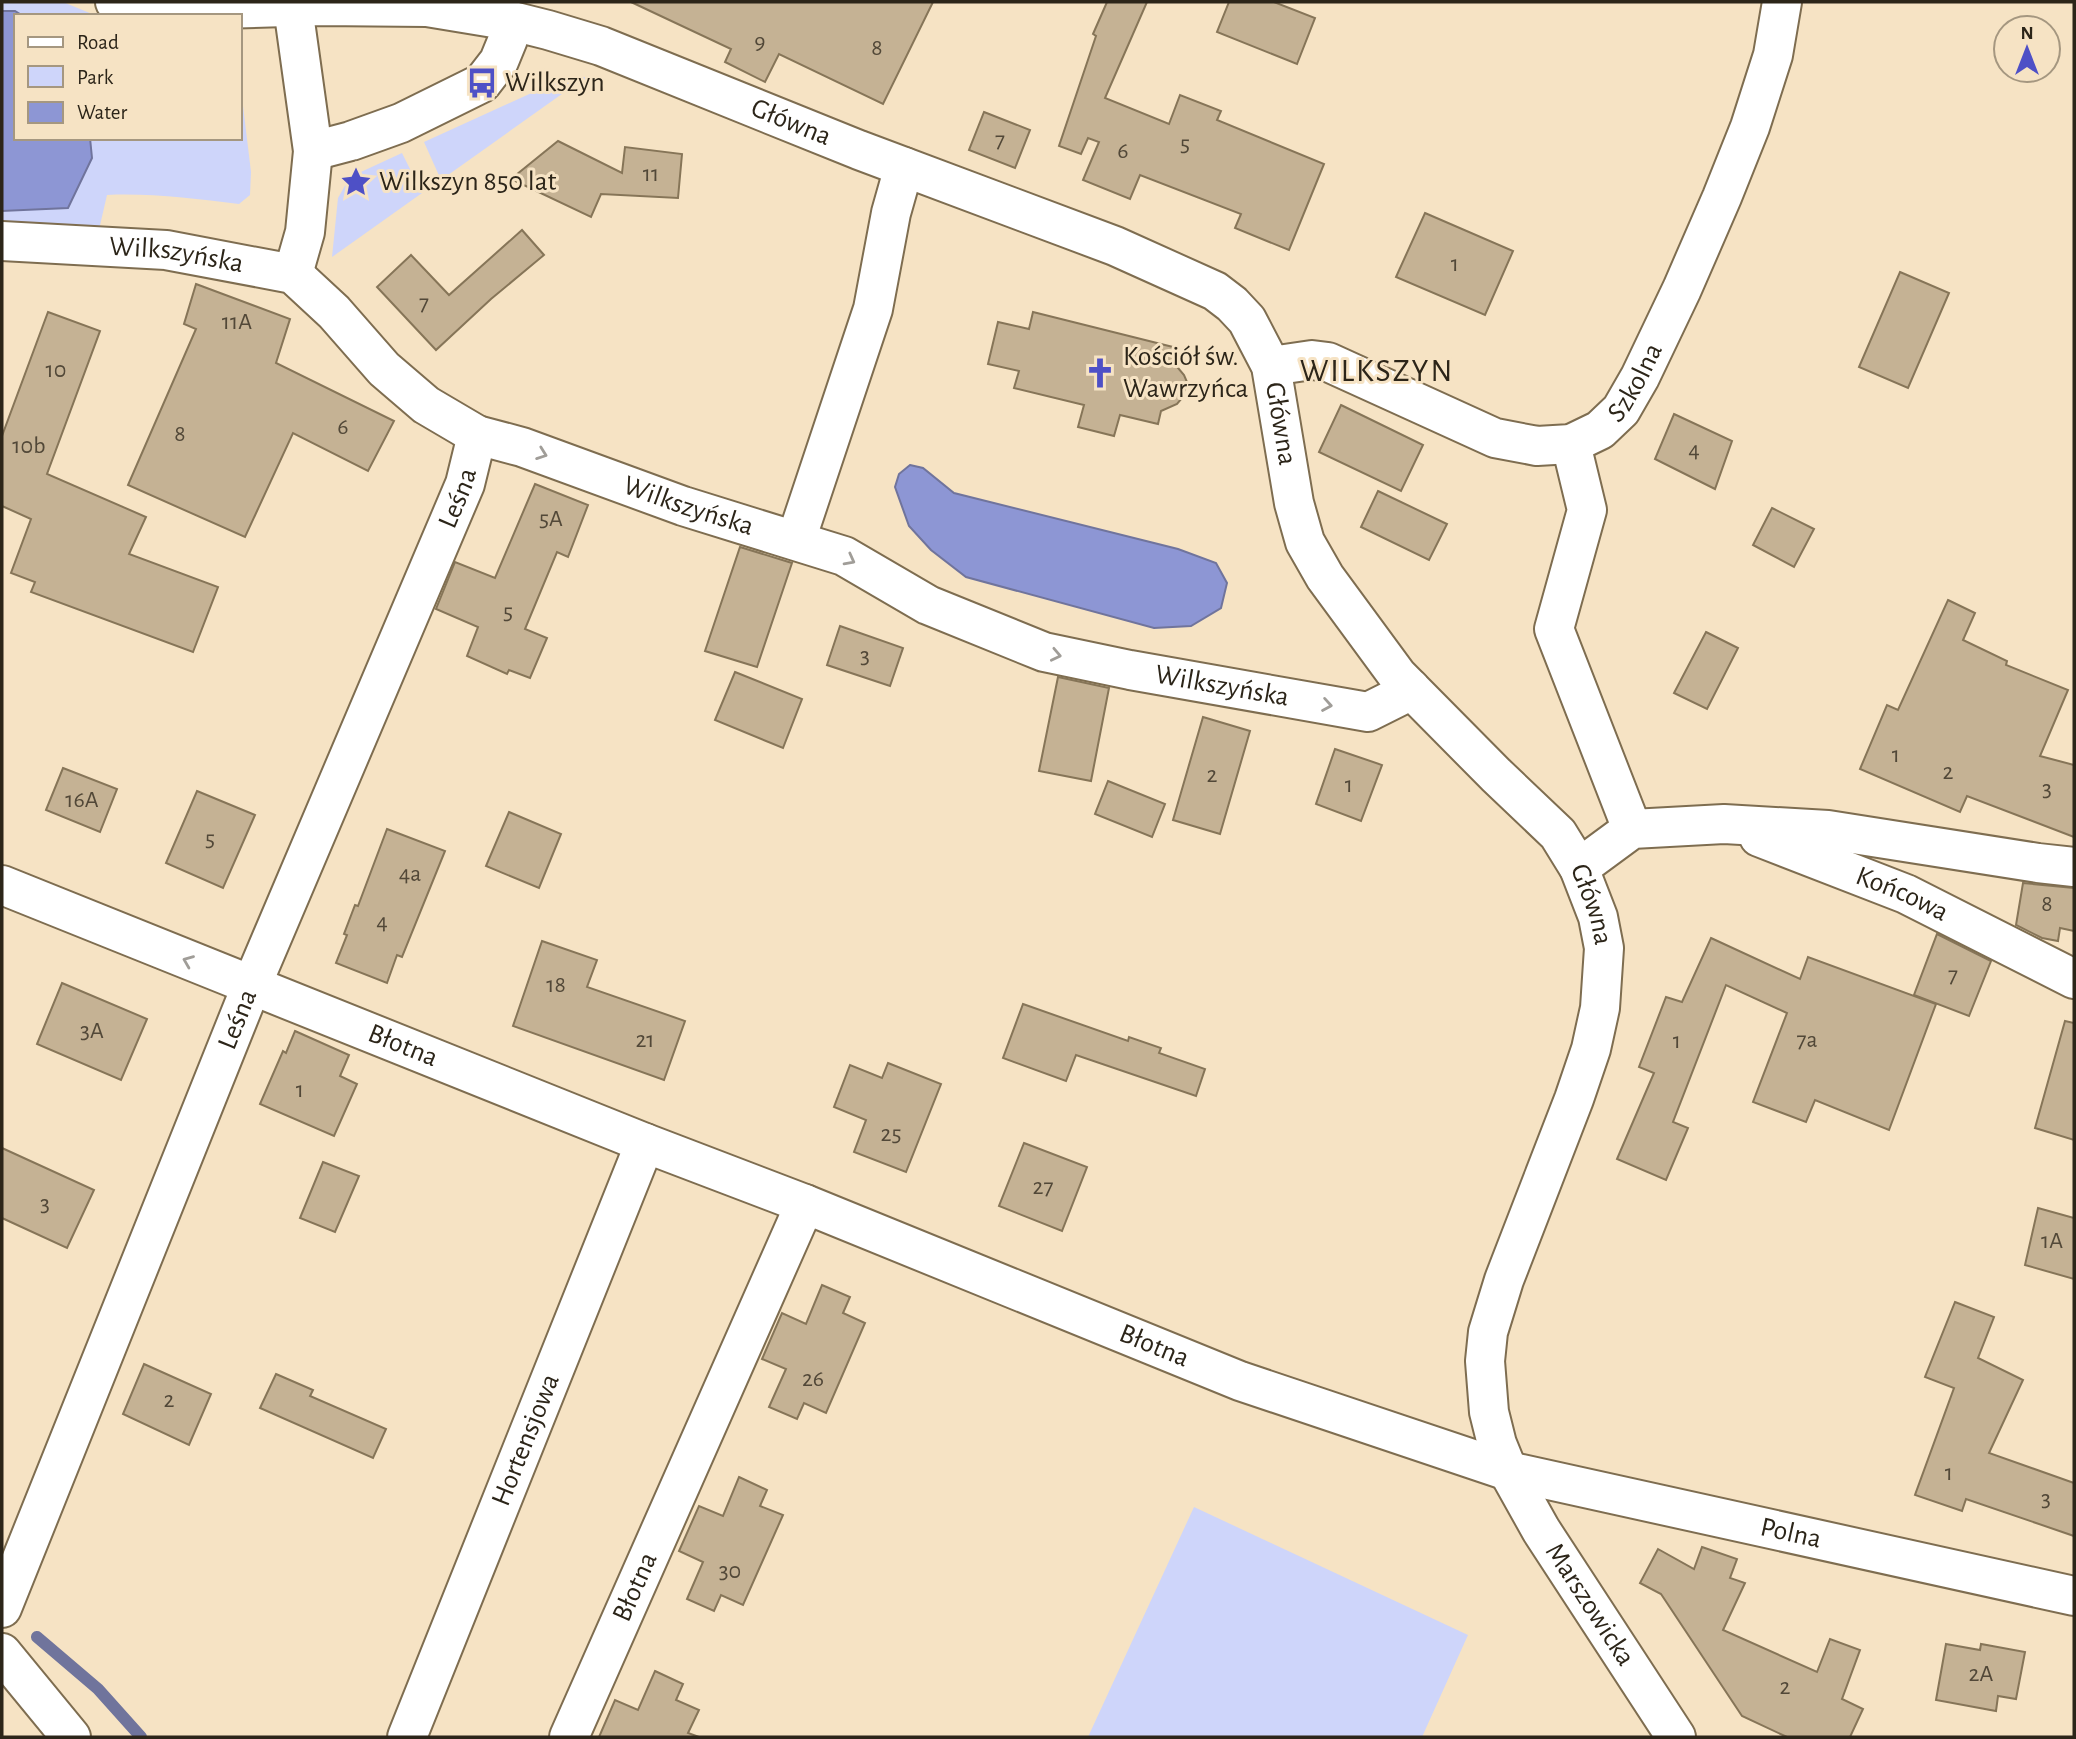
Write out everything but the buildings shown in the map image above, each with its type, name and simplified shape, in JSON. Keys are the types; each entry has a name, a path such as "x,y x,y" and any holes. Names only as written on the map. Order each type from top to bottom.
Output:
{"street":[{"name":"Główna","path":"115,2 184,10 416,6 512,21 601,46 904,167 1115,246 1215,291 1232,304 1247,320 1271,366 1288,477 1305,542 1340,600 1397,675 1558,834 1579,868 1598,917 1604,948 1600,1008 1591,1049 1504,1280 1488,1332 1485,1361 1489,1412 1497,1444 1508,1471"},
{"name":"Szkolna","path":"1271,366 1312,360 1328,362 1495,438 1537,446 1571,444 1600,430 1621,410 1682,289 1750,127 1773,55 1782,2"},
{"path":"293,7 313,151 305,232 293,274"},
{"path":"313,151 352,141 401,123 482,83 499,61 512,21"},
{"path":"796,540 873,309 891,213 904,167"},
{"name":"Wilkszyńska","path":"2,241 166,250 293,274 334,312 384,369 426,405 477,435 522,447 683,506 845,556 928,605 1044,652 1368,712 1410,688"},
{"name":"Leśna","path":"2,1608 251,987 465,484 477,435"},
{"path":"1571,444 1587,510 1554,629 1632,829 1579,868"},
{"name":"Końcowa","path":"1724,824 1906,894 2074,979"},
{"name":"Końcowa","path":"1632,829 1724,824 1828,830 2074,867"},
{"name":"Błotna","path":"2,885 1240,1381 1508,1471"},
{"name":"Hortensjowa","path":"407,1737 645,1143"},
{"name":"Błotna","path":"569,1737 805,1205"},
{"name":"Polna","path":"1508,1471 2074,1596"},
{"name":"Marszowicka","path":"1508,1471 1564,1569 1676,1737"},
{"path":"2,1653 71,1737"}],"green space":[{"path":"2,2 63,2 92,14 20,14 15,11 2,11"},
{"path":"571,75 597,79 595,87 576,84 441,180 424,142"},
{"path":"242,98 251,172 250,195 239,204 190,198 107,195 98,234 2,223 2,211 68,208 92,158 90,140 242,140"},
{"path":"402,153 422,193 332,257 338,198 350,177"},
{"path":"1194,1507 1468,1635 1422,1737 1088,1737"}],"water":[{"path":"2,11 15,11 20,14 14,14 14,140 90,140 92,158 68,208 2,211"},
{"path":"910,465 923,468 954,493 1178,549 1216,563 1227,583 1221,608 1191,626 1154,628 966,577 931,550 909,526 895,487 899,474"}],"waterway":[{"path":"37,1637 98,1689 141,1737"}],"place":[{"name":"Wilkszyn","path":"482,83"},
{"name":"Wilkszyn 850 lat","path":"356,182"},
{"name":"Kościół św. Wawrzyńca","path":"1100,373"}],"district":[{"name":"WILKSZYN","path":"1377,371"}]}
